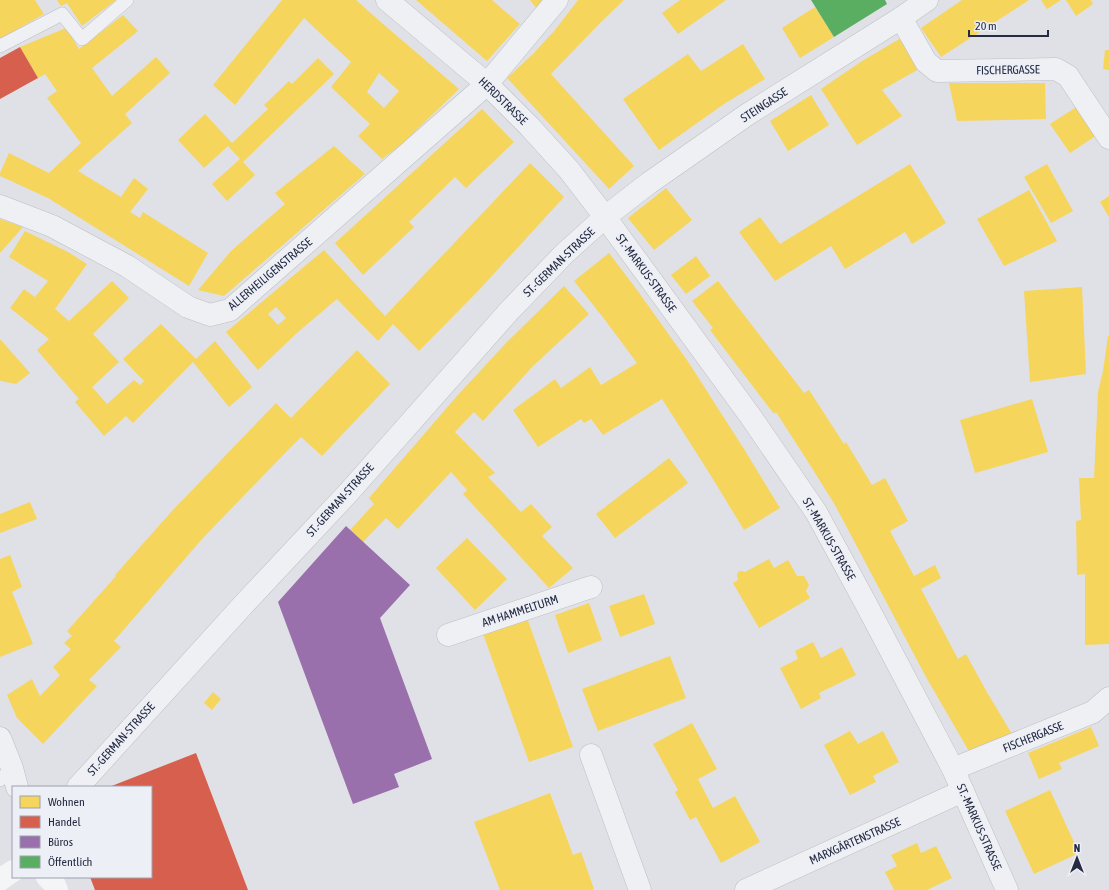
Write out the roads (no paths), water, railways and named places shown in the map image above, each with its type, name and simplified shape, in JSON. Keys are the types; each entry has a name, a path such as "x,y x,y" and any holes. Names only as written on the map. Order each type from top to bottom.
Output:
{"street":[{"name":"HERDSTRASSE","path":"387,0 487,84 529,126 569,170 605,217"},
{"name":"ALLERHEILIGENSTRASSE","path":"0,206 52,226 127,266 188,307 210,315 230,310 487,84 557,0"},
{"name":"STEINGASSE","path":"605,217 649,183 748,114 901,18 927,0"},
{"name":"FISCHERGASSE","path":"901,18 926,62 937,71 1056,69 1068,76 1109,138"},
{"name":"ST.-MARKUS-STRASSE","path":"605,217 751,417 816,512 953,769 1007,890"},
{"name":"ST.-GERMAN-STRASSE","path":"79,786 244,604 348,493 510,310 564,254 605,217"},
{"name":"AM HAMMELTURM","path":"448,635 592,587"},
{"name":"FISCHERGASSE","path":"953,769 1093,712 1109,698"},
{"path":"0,738 10,778"},
{"path":"591,755 640,890"},
{"name":"MARXGÄRTENSTRASSE","path":"746,890 963,791"},
{"path":"0,880 12,872"},
{"path":"48,878 55,885 57,890"}],"lane":[{"path":"0,46 62,14 82,39 127,0"}]}
